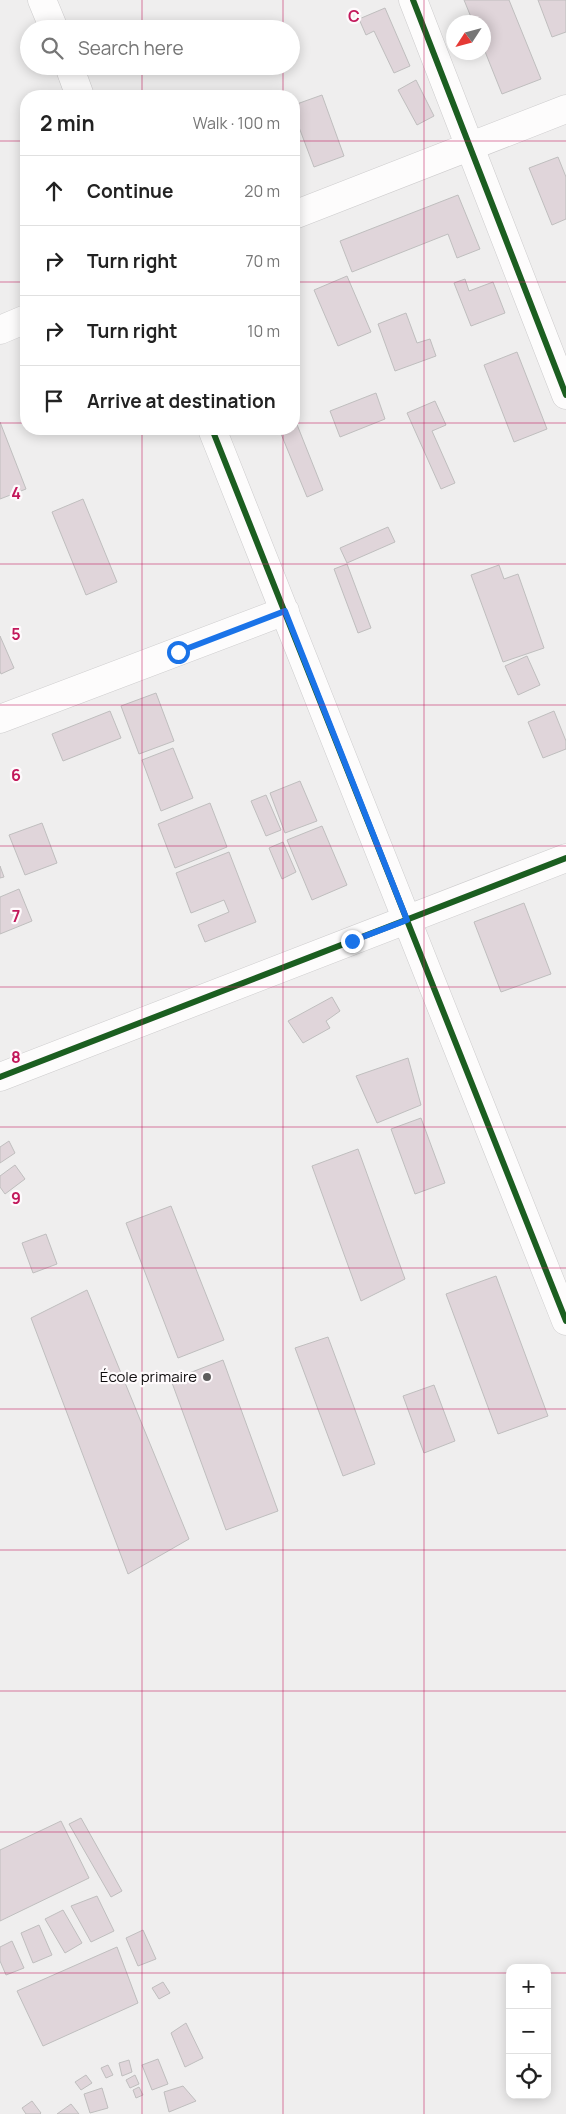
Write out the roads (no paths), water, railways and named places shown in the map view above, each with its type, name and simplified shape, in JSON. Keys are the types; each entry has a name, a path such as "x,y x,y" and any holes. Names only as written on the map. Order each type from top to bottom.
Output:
{"street":[{"path":"42,0 50,20"},
{"path":"413,0 566,395"},
{"path":"72,75 78,90"},
{"path":"300,213 566,109"},
{"path":"0,330 20,322"},
{"path":"214,435 566,1321"},
{"path":"0,718 285,611"},
{"path":"0,1077 566,858"}],"place":[{"name":"École primaire","path":"207,1377"}]}
